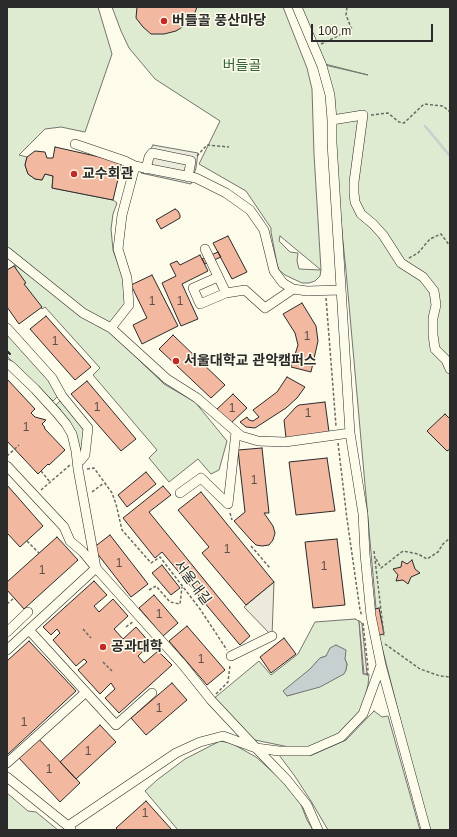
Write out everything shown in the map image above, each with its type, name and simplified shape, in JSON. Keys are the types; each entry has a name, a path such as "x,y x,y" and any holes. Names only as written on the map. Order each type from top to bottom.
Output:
{"street":[{"path":"297,7 322,66 330,95 340,290 350,432 363,514 371,616 381,665 426,830"},
{"path":"332,120 363,115 354,182 355,202 361,214 383,235 402,263 423,277 434,291 436,305 433,318 432,335 435,349 446,360 450,369"},
{"path":"76,144 135,166 196,178 226,193 250,210 264,230 274,271 283,283 293,289 307,291 340,290"},
{"path":"146,169 149,157 152,153 191,161 188,177"},
{"path":"111,328 129,305 127,278 118,250 122,215 135,166"},
{"path":"205,249 226,293"},
{"path":"7,253 83,313 111,328 167,379 197,398 241,436 258,441 285,442 350,432"},
{"path":"218,277 193,288 200,304 226,293 245,290 265,308 293,289"},
{"path":"7,328 52,378 62,396 88,428 85,455 78,466"},
{"path":"7,364 35,389 66,424 72,434 96,568"},
{"path":"180,494 201,478 228,504 236,432"},
{"path":"7,466 64,527 70,541 83,552 183,665 211,700 287,780 307,805 318,830"},
{"path":"7,650 96,568"},
{"path":"7,632 28,612"},
{"path":"29,630 116,725 152,693"},
{"path":"230,656 272,636"},
{"path":"7,777 70,828 176,753 200,742 223,736 256,748 279,751 309,751 341,737 363,714 381,665"},
{"path":"7,763 86,692"}],"path":[{"path":"321,44 352,30 346,14 347,7"},
{"path":"363,115 388,113 399,122 404,123 424,104 443,106 450,112"},
{"path":"191,161 207,145 229,147"},
{"path":"402,263 418,253 430,239 442,234 450,246"},
{"path":"326,290 336,428"},
{"path":"338,441 347,519 366,647 368,668 366,683"},
{"path":"7,456 19,445"},
{"path":"35,496 71,464 78,466"},
{"name":"서울대길","path":"78,466 94,468 112,493 122,530 151,563 160,556 200,609 222,641 230,656"},
{"path":"41,471 50,482"},
{"path":"365,554 375,558 381,568 403,551 418,554 427,559 438,552 450,538"},
{"path":"27,541 39,553"},
{"path":"251,546 270,568"},
{"path":"374,550 380,608 385,634 383,641 385,650"},
{"path":"149,590 156,586 170,602 180,604 183,586"},
{"path":"7,604 14,598"},
{"path":"126,627 135,620"},
{"path":"84,629 91,638"},
{"path":"384,643 420,669 440,676 450,677"},
{"path":"211,700 228,682 230,656"},
{"path":"103,662 112,671"}],"green space":[{"path":"7,7 98,7 112,54 85,132 61,127 45,129 19,155 27,157 25,165 28,174 35,179 42,180 45,174 53,176 52,188 113,200 117,203 113,214 111,229 113,250 123,278 125,305 110,323 89,314 7,251"},
{"name":"버들골","path":"112,7 283,7 307,68 312,89 314,154 321,270 320,276 315,281 302,283 285,275 279,270 271,228 246,191 199,164 220,121 155,79 129,48","holes":["280,236 321,270 299,269 297,261 298,253 290,252 279,241"]},
{"path":"299,7 450,7 450,830 428,830 378,631 346,271 325,65 368,75 321,63"},
{"path":"15,265 83,315 108,330 164,384 195,402 227,441 219,470 211,474 198,459 169,482 149,458 157,450 93,375 100,368 45,307 42,309 16,279"},
{"path":"7,333 51,382 59,395 53,401 49,397 46,399 7,356"},
{"path":"61,400 84,431 81,456 59,412 61,410 56,405"},
{"path":"355,619 359,621 363,674 369,674 368,685 360,711 339,734 308,747 289,747 250,739 212,700 259,661 271,675 298,654 315,622","holes":["326,656 345,659 347,664 346,670 300,692 287,696 320,658"]},
{"path":"374,711 382,717 388,716 420,830 328,830 311,801 279,755 312,755 346,740"},
{"path":"220,741 231,743 256,757 285,783 300,802 307,820 313,830 178,830 145,791 185,759"},
{"path":"7,793 28,811 36,812 58,830 7,830"}],"shaded area":[{"path":"153,145 198,153 196,168 191,184 141,173 145,160"},
{"path":"274,582 272,636 244,607"},
{"path":"359,621 362,624 367,674 364,674"},
{"path":"336,645 346,650 345,659 347,664 344,674 320,687 287,696 283,691 310,669 320,658 326,656 330,648"}],"building":[{"name":"버들골 풍산마당","path":"137,7 197,7 194,15 187,24 176,31 164,34 151,34 136,18"},
{"name":"교수회관","path":"55,147 122,162 113,200 52,188 53,176 45,174 42,180 35,179 28,174 25,165 27,157 35,151 45,152 47,158 53,158"},
{"path":"175,209 178,211 180,218 161,229 156,220"},
{"path":"228,236 247,272 232,279 213,243"},
{"path":"218,252 221,257 205,264 202,259"},
{"path":"200,255 208,271 182,284 198,319 181,326 162,283 176,276 170,264 177,261 180,265"},
{"path":"14,266 26,283 24,284 42,307 19,324 7,307 7,270"},
{"path":"152,275 178,326 142,344 133,325 147,318 131,285"},
{"path":"302,303 316,326 318,341 311,372 291,367 298,345 295,333 283,314"},
{"path":"46,316 91,367 75,380 30,329"},
{"path":"173,335 225,385 211,398 159,349"},
{"path":"287,377 305,387 297,398 286,408 255,428 246,427 240,422 247,417 249,420 253,421 259,417 253,410 277,392"},
{"path":"7,379 35,409 31,413 35,417 46,420 42,424 45,429 65,450 38,474 7,441"},
{"path":"87,381 136,439 121,451 71,394"},
{"path":"233,394 247,408 231,423 216,410"},
{"path":"325,402 329,432 286,438 284,420 296,407 299,405"},
{"path":"445,414 450,419 450,449 447,451 427,431"},
{"path":"262,448 269,513 264,513 273,526 275,533 273,540 269,545 262,546 256,545 234,521 245,512 238,450"},
{"path":"327,458 335,511 296,515 289,462"},
{"path":"146,472 156,484 127,507 118,495"},
{"path":"7,485 43,526 20,547 7,533"},
{"path":"163,486 171,495 149,512 250,636 240,645 162,552 155,558 123,518"},
{"path":"201,492 274,582 246,605 202,553 209,547 178,510"},
{"path":"110,535 148,584 131,597 93,548"},
{"path":"57,537 78,560 24,609 7,590 7,582"},
{"path":"337,539 345,605 313,608 305,542"},
{"path":"412,560 415,569 420,573 411,577 408,584 403,580 396,581 398,575 393,569 401,567 402,561 407,564"},
{"path":"162,565 180,588 171,595 152,573"},
{"name":"공과대학","path":"94,581 107,595 94,606 99,612 113,599 128,616 114,629 123,639 136,627 151,644 138,656 144,663 158,651 172,665 119,713 105,698 115,689 111,683 100,694 78,670 87,662 84,659 76,666 53,640 60,633 57,629 51,635 43,627"},
{"path":"154,595 178,623 163,636 139,608"},
{"path":"379,608 384,634 375,636 371,610"},
{"path":"187,626 225,670 207,685 169,641"},
{"path":"284,638 296,654 271,673 260,657"},
{"path":"29,641 76,691 7,755 7,661"},
{"name":"공과대학","path":"172,683 187,700 146,735 131,718"},
{"path":"100,725 116,742 76,779 60,762"},
{"path":"38,738 80,783 60,802 18,757"},
{"path":"146,801 172,830 118,830 116,828"}],"waterway":[{"path":"425,126 450,156"}],"wall":[{"path":"7,351 10,354"}],"place":[{"name":"버들골 풍산마당","path":"164,21"},
{"name":"교수회관","path":"74,174"},
{"name":"서울대학교 관악캠퍼스","path":"176,361"},
{"name":"공과대학","path":"103,647"}]}
